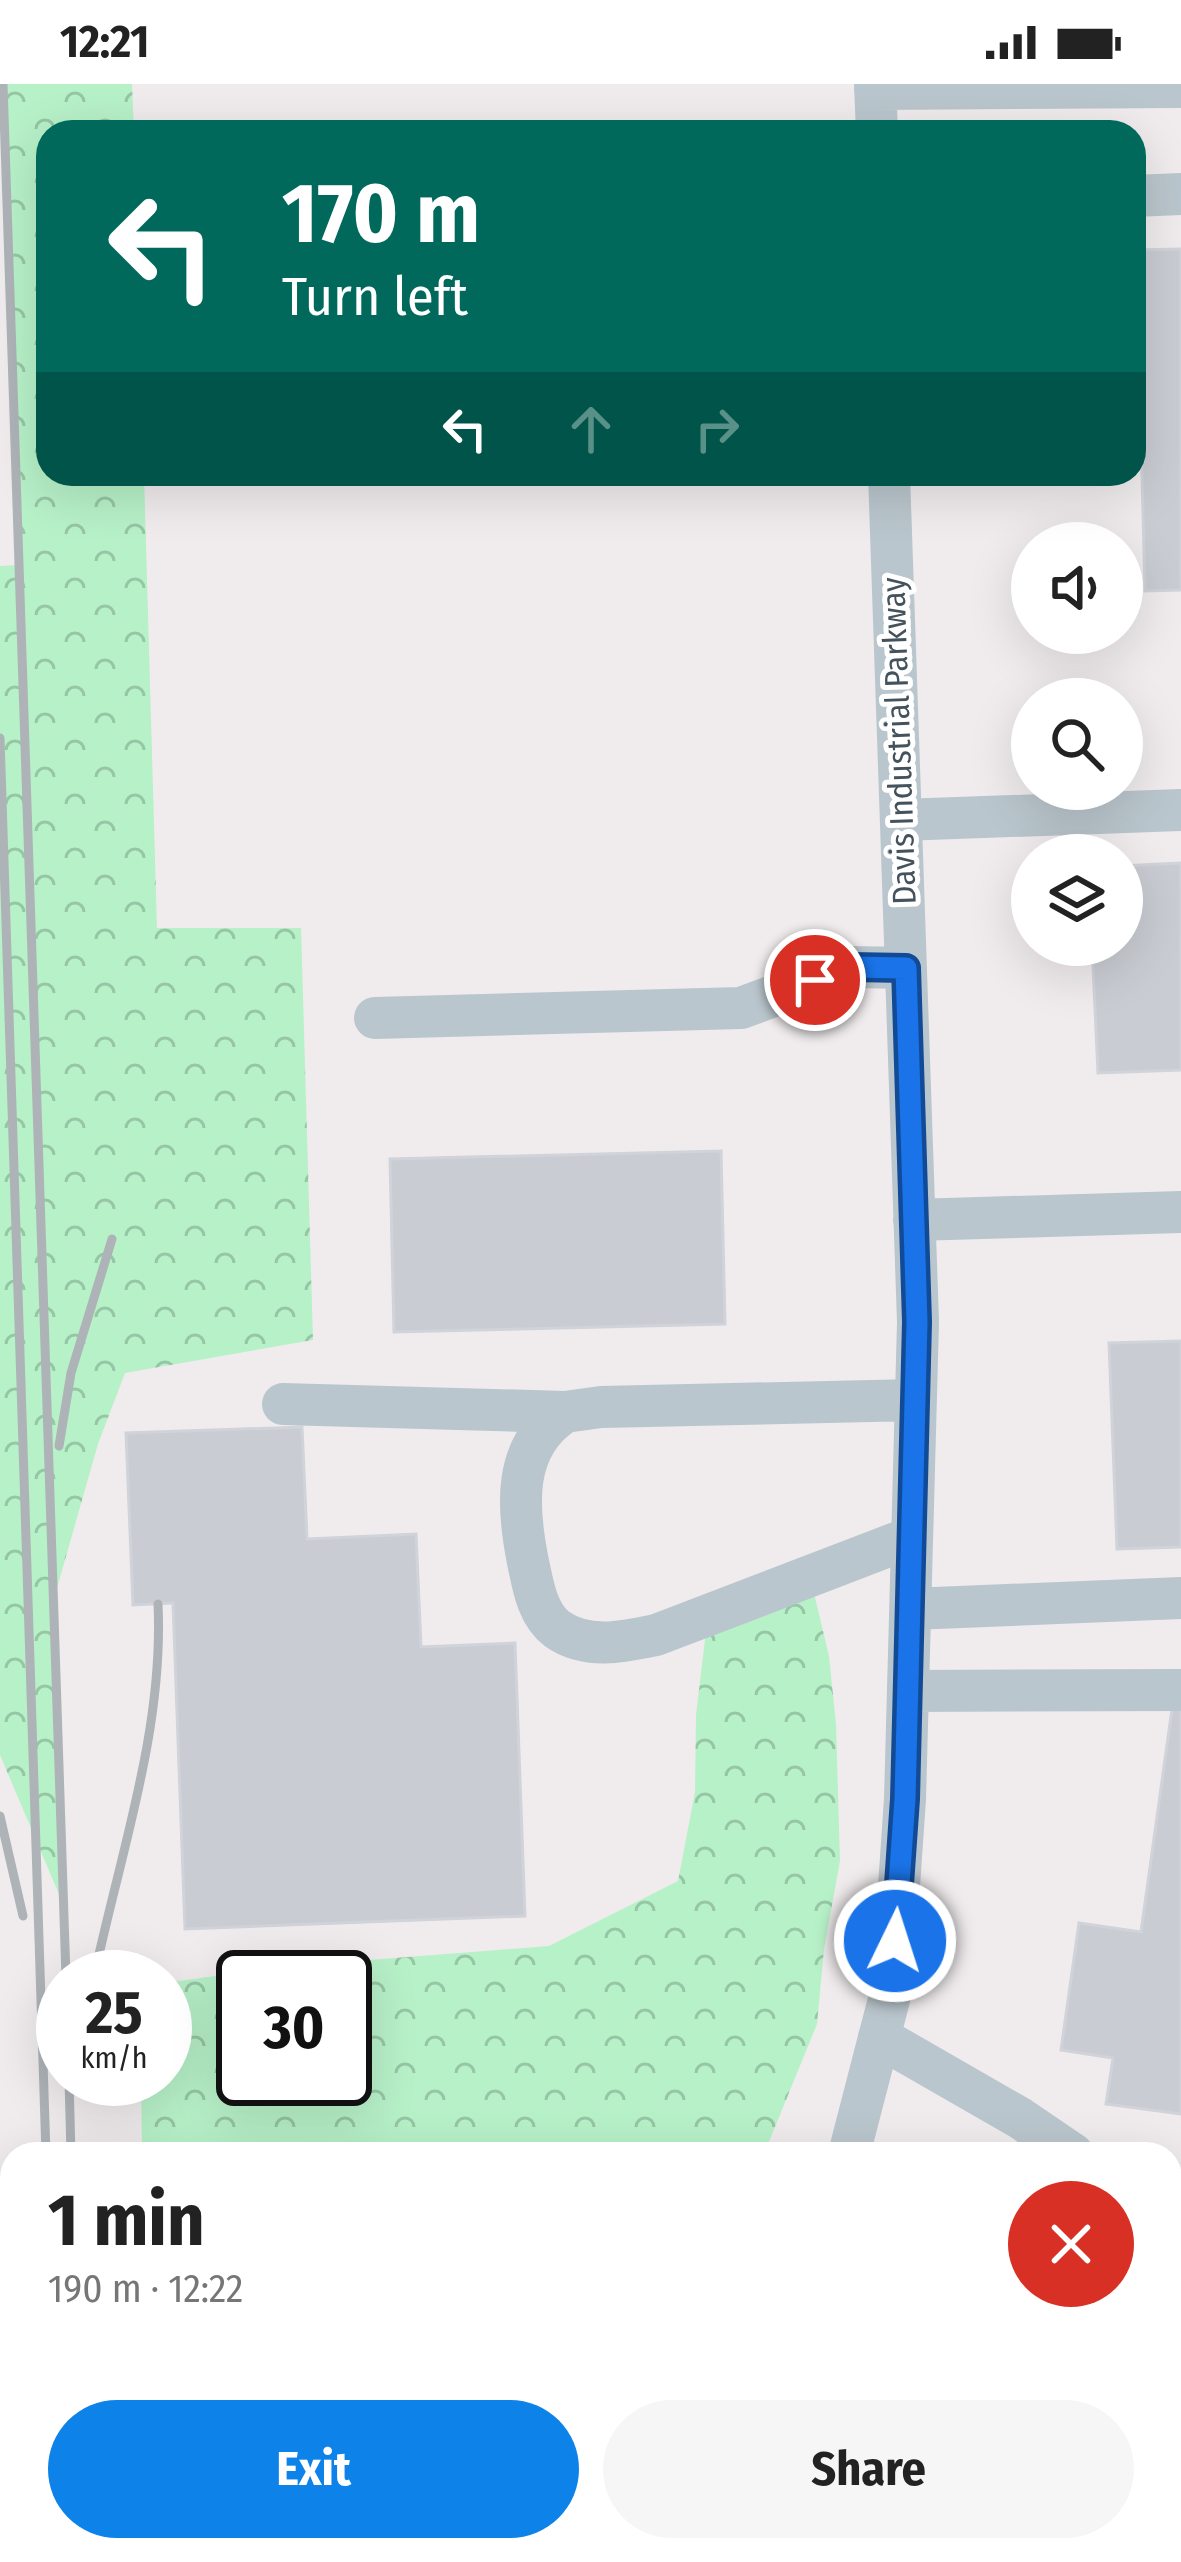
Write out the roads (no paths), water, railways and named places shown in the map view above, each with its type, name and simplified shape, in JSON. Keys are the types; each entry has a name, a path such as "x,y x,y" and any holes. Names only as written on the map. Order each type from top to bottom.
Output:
{"street":[{"path":"876,120 875,86 1181,87"},
{"path":"1146,195 1181,194"},
{"name":"Davis Industrial Parkway","path":"852,2142 892,1988 905,1799 916,1400 889,486"},
{"path":"901,820 1181,810"},
{"path":"375,1018 741,1008 851,967 906,968"},
{"path":"914,1220 1181,1212"},
{"path":"283,1404 565,1412 601,1407 916,1400"},
{"path":"565,1412 545,1425 531,1448 520,1484 522,1532 536,1596 548,1621 586,1641 614,1644 656,1635 912,1537"},
{"path":"910,1609 1181,1598"},
{"path":"908,1691 1181,1690"},
{"path":"880,2038 1055,2142"}],"railway":[{"path":"3,84 65,1950"},
{"path":"0,738 46,2142"},
{"path":"59,1446 71,1373 112,1239"},
{"path":"100,1950 147,1745 158,1651 158,1604"},
{"path":"0,1816 23,1916"},
{"path":"70,2106 71,2142"}]}
